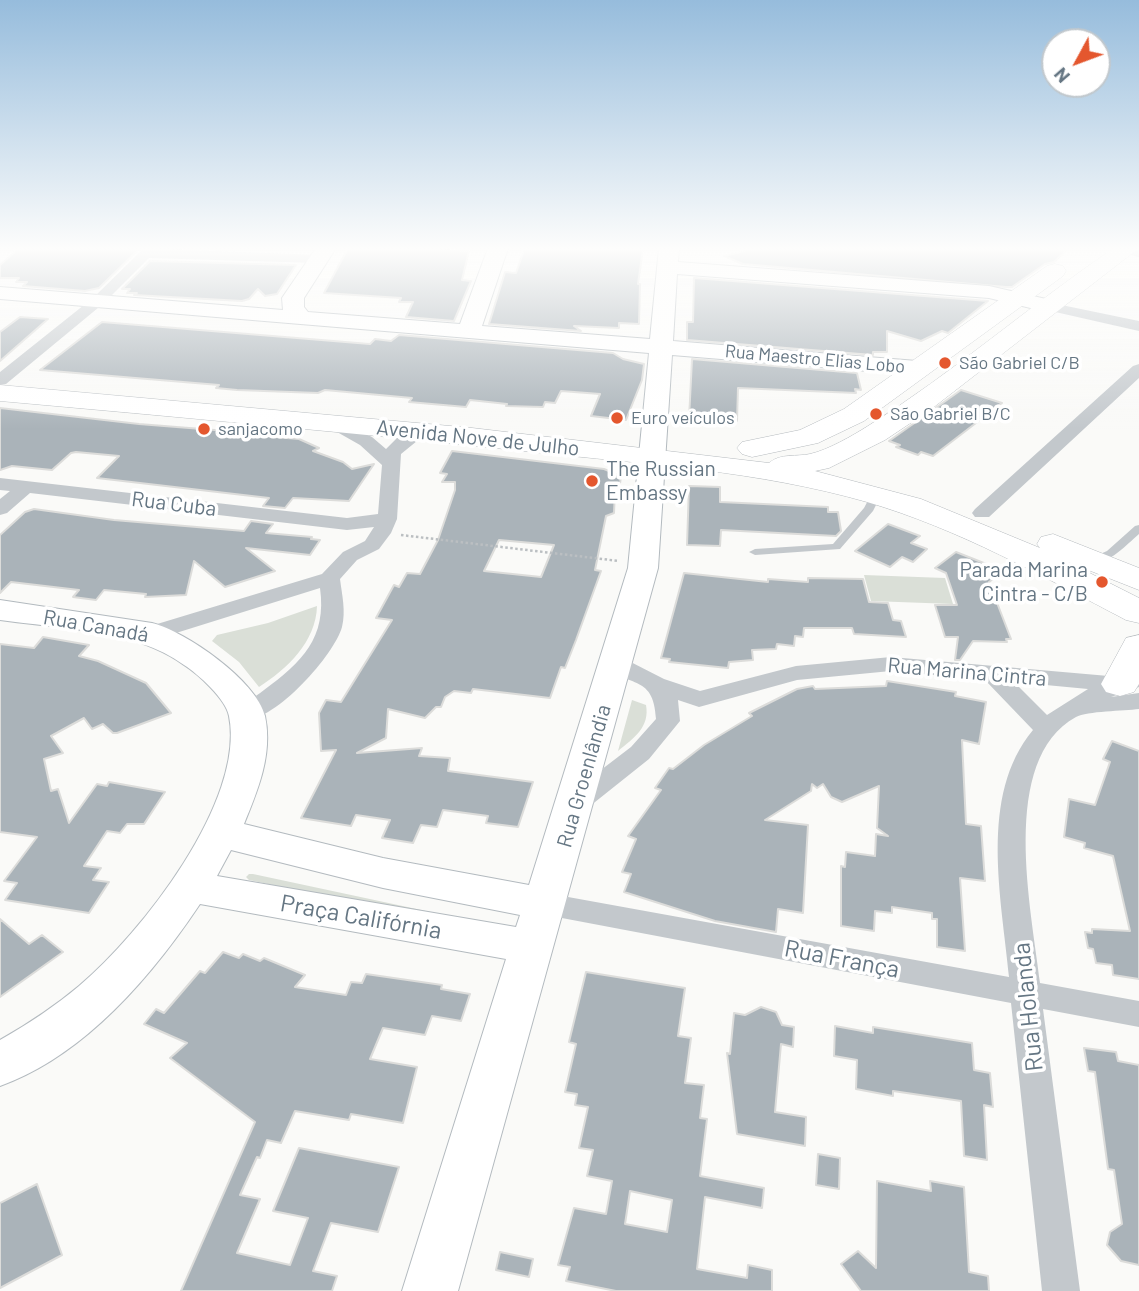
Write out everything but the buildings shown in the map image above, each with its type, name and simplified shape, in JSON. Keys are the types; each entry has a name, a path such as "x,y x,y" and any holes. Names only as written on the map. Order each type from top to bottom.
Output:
{"main road":[{"path":"752,459 794,440 832,428 1001,308"},
{"path":"752,459 818,462 847,448 920,404 1044,308"},
{"name":"Avenida Nove de Julho","path":"1,383 336,424 654,448"},
{"name":"Avenida Nove de Julho","path":"1,383 752,459 982,513 1139,580"},
{"path":"847,448 879,487"},
{"name":"Avenida Nove de Julho","path":"818,462 976,531 1139,612"},
{"path":"1133,688 1139,646"}],"street":[{"path":"1,383 89,308"},
{"name":"Rua Maestro Elias Lobo","path":"197,308 917,369"},
{"path":"293,308 301,317"},
{"path":"469,330 477,308"},
{"name":"Rua Groenlândia","path":"430,1291 576,803 643,564 666,308"},
{"path":"1057,308 1139,326"},
{"path":"982,513 1139,369"},
{"path":"336,424 366,440 389,463"},
{"path":"152,633 329,578 350,556 372,545 384,526 389,463 396,447 419,432"},
{"name":"Rua Cuba","path":"0,484 384,526"},
{"path":"0,509 26,486"},
{"path":"347,524 350,556"},
{"path":"0,1065 61,1027 97,998 152,941 190,887 221,833 242,784 248,756 247,713 283,690 321,646 334,613 329,578"},
{"name":"Rua Canadá","path":"0,610 152,633 206,666 232,692 247,713"},
{"name":"Rua Marina Cintra","path":"617,662 656,684 699,699 796,673 846,666 934,665 1133,688"},
{"path":"992,673 1045,728"},
{"path":"576,803 640,753 668,722 667,701 656,684"},
{"name":"Rua Marina Cintra","path":"1070,710 1133,688"},
{"name":"Rua Holanda","path":"1060,1291 1026,994 1012,821 1016,788 1027,759 1045,728 1070,710"},
{"path":"221,833 383,873 540,925"},
{"name":"Praça Califórnia","path":"190,887 540,925"},
{"name":"Rua França","path":"540,925 1026,994 1139,1014"}],"lane":[{"path":"755,552 836,547 869,509 879,487"},
{"path":"1093,561 1111,553 1139,528"}],"path":[{"path":"384,526 643,564"}],"shaded area":[{"path":"864,575 945,578 953,604 871,601"},
{"path":"317,606 306,643 280,672 259,687 239,662 212,641 217,635 268,623"},
{"path":"632,700 646,705 646,720 640,731 618,751"},
{"path":"249,874 510,929 509,935 249,880 246,877"}],"place":[{"name":"São Gabriel C/B","path":"945,363"},
{"name":"São Gabriel B/C","path":"876,414"},
{"name":"Euro veículos","path":"617,418"},
{"name":"sanjacomo","path":"204,429"},
{"name":"The Russian Embassy","path":"592,481"},
{"name":"Parada Marina Cintra - C/B","path":"1102,582"}]}
